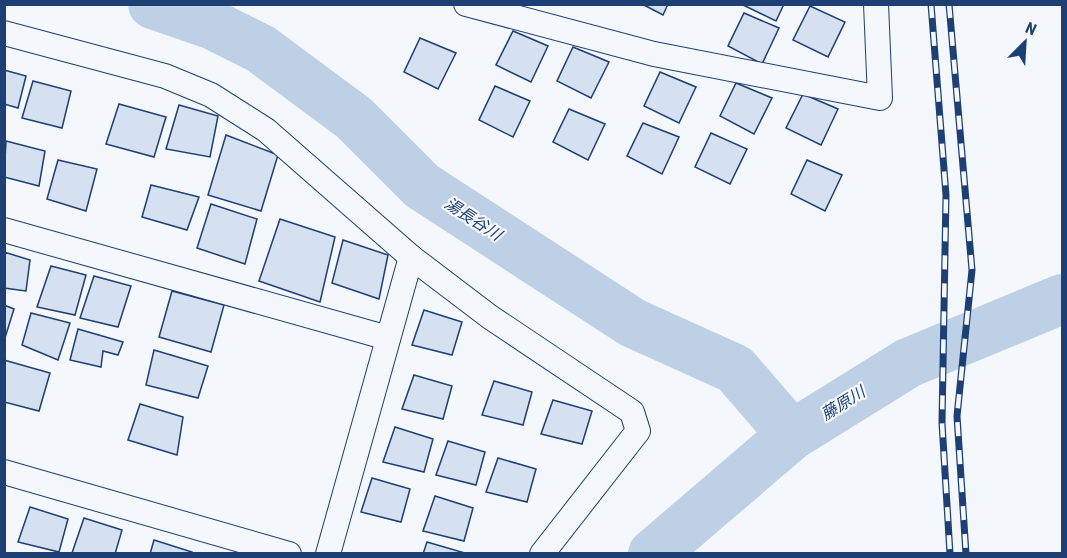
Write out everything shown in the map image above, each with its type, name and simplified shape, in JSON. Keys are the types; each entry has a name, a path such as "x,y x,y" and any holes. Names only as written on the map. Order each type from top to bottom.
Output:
{"street":[{"path":"466,4 654,54 880,98 876,4"},
{"path":"4,33 165,76 211,95 267,130 411,257 490,317 632,412 638,431 542,554"},
{"path":"4,230 388,338"},
{"path":"328,554 411,257"},
{"path":"4,472 289,554"}],"building":[{"path":"642,4 668,4 663,15"},
{"path":"741,4 784,4 776,21"},
{"path":"810,6 845,22 828,57 793,40"},
{"path":"744,13 779,28 762,64 728,46"},
{"path":"513,31 548,46 531,82 496,65"},
{"path":"420,38 456,53 438,89 404,72"},
{"path":"573,47 609,62 591,98 557,81"},
{"path":"4,70 26,76 18,108 4,104"},
{"path":"660,72 696,87 679,123 644,106"},
{"path":"33,81 71,91 62,128 22,118"},
{"path":"736,83 772,98 754,134 720,116"},
{"path":"495,86 530,101 513,137 479,120"},
{"path":"803,94 838,109 821,145 786,128"},
{"path":"119,104 166,117 154,157 106,144"},
{"path":"179,105 218,116 210,157 166,149"},
{"path":"569,109 605,124 588,160 553,142"},
{"path":"643,123 679,137 662,174 627,156"},
{"path":"711,133 747,149 730,184 695,167"},
{"path":"226,135 278,155 261,211 208,195"},
{"path":"6,141 45,151 39,186 4,177"},
{"path":"58,160 97,169 86,211 47,199"},
{"path":"807,160 842,175 825,211 791,194"},
{"path":"151,185 199,197 187,230 142,217"},
{"path":"211,204 257,219 245,264 197,248"},
{"path":"280,219 335,237 320,302 259,281"},
{"path":"343,240 388,255 379,299 332,283"},
{"path":"4,252 30,260 26,291 4,288"},
{"path":"51,266 86,275 75,315 37,307"},
{"path":"94,276 131,286 118,327 80,318"},
{"path":"172,291 224,305 211,352 159,337"},
{"path":"4,305 14,309 4,341"},
{"path":"424,310 462,322 452,355 412,345"},
{"path":"31,313 70,323 58,360 22,345"},
{"path":"78,329 123,342 118,355 103,351 101,367 70,360"},
{"path":"154,350 208,366 198,398 146,385"},
{"path":"4,360 50,373 39,411 4,402"},
{"path":"414,375 452,386 443,419 402,409"},
{"path":"494,381 532,392 523,425 482,415"},
{"path":"553,400 592,411 582,444 541,434"},
{"path":"140,404 183,417 177,455 128,440"},
{"path":"395,427 433,439 424,472 383,462"},
{"path":"448,441 485,452 476,485 436,475"},
{"path":"498,458 536,469 527,502 486,492"},
{"path":"372,478 410,489 401,522 361,512"},
{"path":"435,496 473,508 464,541 423,531"},
{"path":"30,507 68,519 59,552 18,542"},
{"path":"84,518 122,530 115,554 72,553"},
{"path":"154,540 192,552 192,554 150,554"},
{"path":"427,542 465,553 465,554 423,554"}],"waterway":[{"name":"湯長谷川","path":"153,4 211,24 261,49 354,118 422,186 633,323 735,369 792,435"},
{"name":"藤原川","path":"653,554 792,435 908,363 1062,299"}],"railway":[{"path":"931,4 946,195 942,423 950,554"},
{"path":"949,4 972,270 957,416 966,554"}]}
